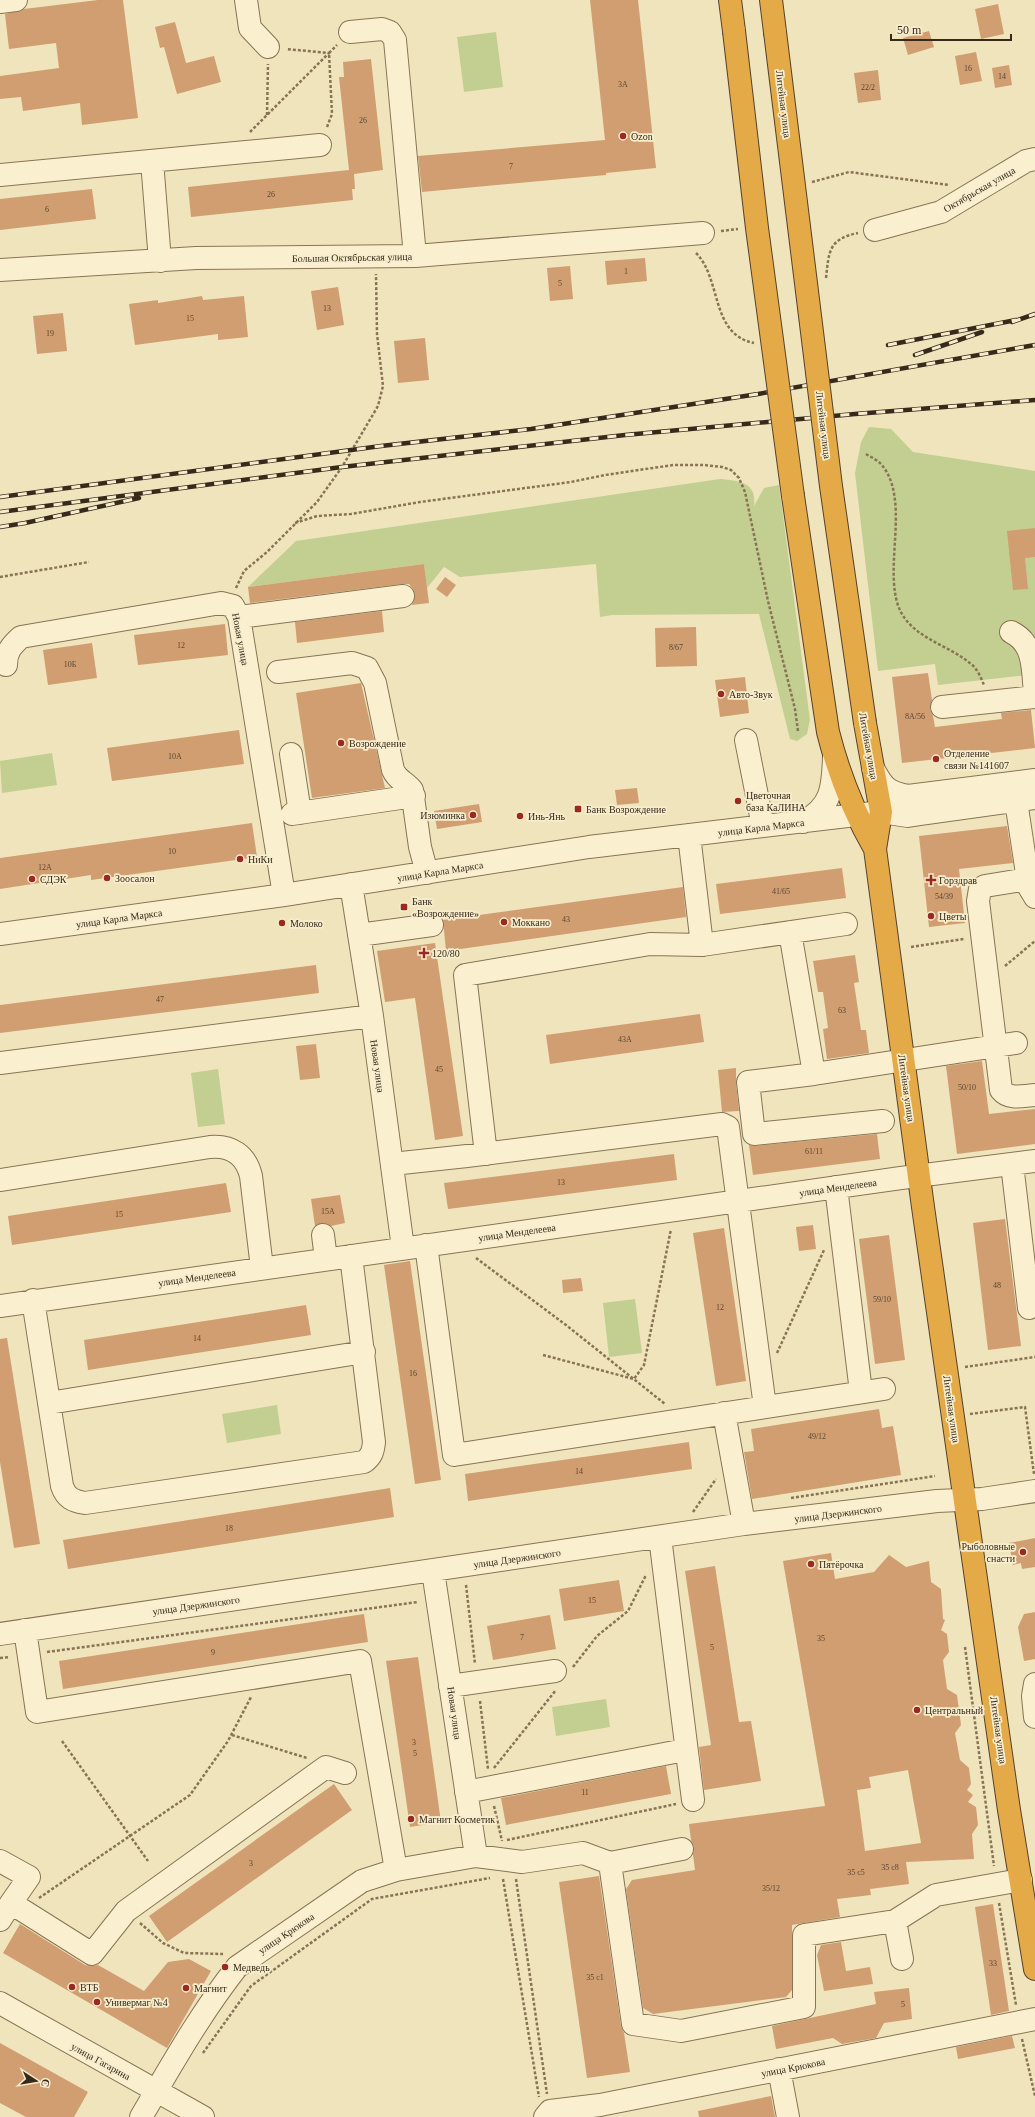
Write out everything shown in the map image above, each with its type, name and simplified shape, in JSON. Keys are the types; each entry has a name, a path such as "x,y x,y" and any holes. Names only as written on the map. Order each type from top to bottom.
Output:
{"highway":[{"name":"Литейная улица","path":"730,0 757,228 793,496 828,732 834,757 856,816 875,849"},
{"name":"Литейная улица","path":"771,0 831,486 865,724 880,812 875,849 903,1060 1035,1969"}],"street":[{"path":"0,2 16,0"},
{"path":"246,0 250,28 268,47"},
{"path":"350,32 382,29 390,32 395,40 414,256"},
{"path":"0,175 320,145"},
{"name":"Октябрьская улица","path":"875,230 941,212 1026,161 1035,159"},
{"path":"152,161 160,261"},
{"name":"Большая Октябрьская улица","path":"0,270 196,258 414,256 703,233"},
{"path":"236,611 403,596"},
{"name":"Новая улица","path":"6,665 6,655 12,645 21,637 221,603 236,611 284,895"},
{"path":"942,707 1035,697 1033,654 1030,644 1025,639 1012,632"},
{"path":"278,672 352,663 367,668 374,683 393,770 396,778 408,784 414,796 420,847 427,873"},
{"path":"746,740 763,826"},
{"path":"291,754 296,814 414,796"},
{"path":"803,822 823,808 833,781 834,757"},
{"name":"улица Карла Маркса","path":"873,768 882,785 893,793 908,796 1035,780"},
{"name":"улица Карла Маркса","path":"880,812 908,796"},
{"path":"1026,799 1031,888 990,884 980,889 978,901 988,980 1006,1045 1001,1090 1010,1096 1035,1095"},
{"name":"улица Карла Маркса","path":"0,934 284,895 589,847 880,812 908,816 1026,799"},
{"path":"689,835 702,944"},
{"name":"Новая улица","path":"352,884 372,1016 403,1248"},
{"path":"486,1154 465,975 650,944 702,944 846,924"},
{"path":"359,935 432,925"},
{"path":"790,932 814,1074"},
{"path":"0,1064 372,1016"},
{"path":"883,1120 754,1134 748,1082 814,1074 1006,1045"},
{"path":"392,1164 486,1154 722,1124 728,1127 765,1407"},
{"path":"730,1133 753,1127"},
{"path":"1,1180 210,1147 220,1146 232,1149 248,1166 251,1176 262,1268"},
{"name":"улица Менделеева","path":"0,1306 33,1300 836,1187 1035,1161"},
{"path":"1012,1164 1030,1295"},
{"path":"836,1187 861,1392"},
{"path":"323,1234 326,1259"},
{"path":"426,1245 454,1456 884,1389"},
{"path":"33,1300 62,1486 64,1492 73,1501 85,1503 364,1462 369,1458 373,1451 374,1442 351,1256"},
{"path":"49,1403 364,1352"},
{"path":"724,1413 744,1524"},
{"name":"улица Дзержинского","path":"0,1634 744,1524 937,1501 966,1500 1035,1483"},
{"path":"660,1537 685,1750 693,1800"},
{"name":"Новая улица","path":"433,1571 476,1856"},
{"path":"25,1630 37,1712 360,1660 396,1870"},
{"path":"450,1686 555,1671"},
{"path":"1035,1684 1033,1696 1035,1717"},
{"path":"466,1792 685,1750"},
{"path":"0,1861 29,1877 11,1911 92,1954 126,1911 326,1767 345,1772"},
{"path":"682,1849 610,1863 633,2024 681,2031 804,2007 804,1935 895,1921 936,1895 1021,1880"},
{"name":"улица Крюкова","path":"141,2117 223,1985 237,1967 362,1881 396,1870 476,1856 522,1862 583,1853 610,1863"},
{"path":"895,1921 902,1959"},
{"name":"улица Гагарина","path":"0,2003 203,2117"},
{"name":"улица Крюкова","path":"548,2114 601,2111 779,2069 1027,2020"},
{"path":"779,2069 788,2117"}],"path":[{"path":"229,154 350,32"},
{"path":"267,115 268,47 329,53"},
{"path":"320,145 332,114 329,53"},
{"path":"810,183 849,172 979,189"},
{"path":"703,233 757,228"},
{"path":"236,611 234,594 244,571 267,552 317,502 342,467 371,420 382,396 383,386 377,334 375,257"},
{"path":"866,454 880,463 890,476 894,493 897,513 892,559 895,598 903,616 914,629 926,638 973,664 991,702"},
{"path":"295,523 317,516 351,514 420,502 571,482 605,475 673,465 704,465 722,467 731,470 739,478 745,492 768,601 798,730"},
{"path":"0,577 89,562"},
{"path":"911,947 982,937"},
{"path":"988,980 1035,941"},
{"path":"634,1379 644,1365 672,1224"},
{"path":"452,1242 566,1325 685,1420"},
{"path":"775,1358 818,1259 826,1247"},
{"path":"543,1355 634,1379"},
{"path":"964,1367 1035,1357"},
{"path":"970,1414 1025,1407 1035,1483"},
{"path":"693,1513 731,1456"},
{"path":"0,1658 425,1601"},
{"path":"965,1646 978,1754 997,1884 1027,2020 1035,2096"},
{"path":"11,1911 130,1836 190,1794 232,1735 261,1676"},
{"path":"232,1735 312,1760"},
{"path":"62,1741 148,1861"},
{"path":"515,1874 548,2114"},
{"path":"201,2055 251,1986 372,1899 495,1877"},
{"path":"126,1911 163,1942 184,1953 230,1954"}],"green space":[{"path":"496,32 503,87 464,92 457,37"},
{"path":"869,427 891,429 913,452 1035,471 1035,674 938,685 935,664 878,671 855,473 861,442"},
{"path":"720,479 740,482 750,487 753,492 754,506 764,488 779,485 810,720 807,734 797,741 790,739 759,614 612,615 600,617 596,564 460,577 444,567 427,588 424,564 248,587 296,541"},
{"path":"52,753 57,785 2,793 0,761"},
{"path":"218,1069 225,1124 198,1127 191,1073"},
{"path":"635,1299 642,1353 609,1357 603,1303"},
{"path":"277,1405 281,1434 227,1443 222,1414"},
{"path":"606,1699 610,1727 556,1736 552,1707"}],"building":[{"path":"98,0 123,0 138,118 82,125 80,103 23,111 21,97 0,99 0,76 59,68 56,43 9,49 5,14 24,9"},
{"path":"590,0 638,0 656,168 606,173 606,175 422,192 418,156 605,140"},
{"path":"998,4 1004,34 981,39 975,9"},
{"path":"175,22 186,63 214,56 221,82 177,94 164,47 160,48 155,27"},
{"path":"929,31 934,47 908,55 903,38"},
{"path":"976,52 982,81 960,85 955,56"},
{"path":"371,59 383,170 354,174 355,189 352,189 353,200 191,217 188,187 349,170 339,77 344,77 343,62"},
{"path":"1009,65 1012,85 995,88 992,68"},
{"path":"878,70 881,100 858,103 854,73"},
{"path":"92,189 96,219 0,230 0,199"},
{"path":"645,258 647,281 607,285 605,261"},
{"path":"570,266 573,299 550,301 547,268"},
{"path":"338,287 344,325 317,330 311,291"},
{"path":"202,296 203,300 244,296 248,337 218,340 218,334 135,345 129,304 158,300 158,303"},
{"path":"63,313 67,351 37,354 33,316"},
{"path":"425,338 429,380 398,383 394,341"},
{"path":"1035,528 1035,557 1025,558 1028,589 1013,590 1007,531"},
{"path":"424,564 429,603 412,605 415,595 413,589 409,584 402,584 250,603 248,587"},
{"path":"445,577 456,585 447,597 436,589"},
{"path":"382,611 384,632 297,643 295,622"},
{"path":"225,624 228,655 138,665 134,635"},
{"path":"696,627 697,666 656,667 655,628"},
{"path":"92,643 97,678 48,685 43,650"},
{"path":"928,673 932,700 930,709 935,727 1002,719 1001,713 1031,710 1035,748 902,763 892,677"},
{"path":"745,677 749,713 720,717 715,680"},
{"name":"Возрождение","path":"361,683 385,788 312,798 296,693"},
{"path":"239,730 244,764 112,781 107,748"},
{"path":"637,788 639,803 617,805 615,790"},
{"path":"479,804 482,822 437,829 434,811"},
{"path":"252,823 257,857 91,880 91,875 0,889 0,858"},
{"path":"1007,826 1013,863 959,869 965,923 929,927 919,836"},
{"path":"842,868 846,898 720,914 716,884"},
{"path":"683,887 686,917 446,951 443,920"},
{"path":"435,943 463,1136 435,1140 415,998 385,1002 377,951"},
{"path":"855,955 859,982 854,983 861,1030 866,1030 869,1053 827,1059 823,1029 828,1028 823,992 818,992 813,961"},
{"path":"316,965 319,993 0,1033 0,1005"},
{"path":"700,1014 704,1042 550,1064 546,1035"},
{"path":"316,1044 320,1078 300,1080 296,1046"},
{"path":"982,1061 989,1114 1035,1109 1035,1144 957,1154 946,1066"},
{"path":"736,1068 739,1111 722,1112 718,1070"},
{"path":"877,1134 880,1159 753,1175 749,1145 755,1146"},
{"path":"674,1154 677,1180 448,1209 444,1183"},
{"path":"226,1183 231,1212 12,1245 8,1216"},
{"path":"340,1195 345,1223 331,1226 322,1223 315,1226 311,1199"},
{"path":"1005,1219 1021,1346 988,1350 973,1223"},
{"path":"813,1225 816,1249 799,1251 796,1227"},
{"path":"724,1228 746,1381 716,1386 693,1233"},
{"path":"889,1235 905,1360 875,1364 859,1239"},
{"path":"410,1261 441,1480 415,1484 384,1265"},
{"path":"581,1278 583,1291 563,1293 562,1280"},
{"path":"306,1305 311,1335 88,1370 84,1340"},
{"path":"7,1338 40,1544 14,1548 0,1462 0,1339"},
{"path":"879,1409 882,1428 893,1426 901,1475 752,1499 744,1452 754,1451 751,1429"},
{"path":"689,1442 692,1469 468,1501 465,1474"},
{"path":"390,1488 394,1517 68,1569 63,1540"},
{"name":"Рыболовные снасти","path":"1035,1538 1035,1567 1022,1569 1021,1563 1013,1565 1009,1543"},
{"path":"831,1553 835,1579 874,1572 889,1555 906,1567 929,1561 931,1582 941,1589 943,1619 945,1620 941,1630 947,1634 949,1652 943,1660 947,1689 957,1695 961,1725 955,1733 960,1760 969,1768 971,1784 967,1790 973,1795 968,1802 976,1807 978,1825 972,1834 974,1859 906,1862 909,1884 870,1889 871,1895 837,1899 840,1917 792,1925 792,1990 786,1997 653,2014 643,2008 626,1889 632,1880 695,1870 693,1855 694,1847 691,1840 689,1824 825,1806 783,1561","holes":["908,1770 921,1843 865,1851 857,1790 871,1788 869,1777"]},
{"path":"715,1566 739,1722 751,1721 761,1781 704,1790 699,1747 711,1745 685,1571"},
{"path":"619,1580 624,1611 564,1621 559,1589"},
{"path":"1035,1612 1035,1659 1024,1661 1018,1627 1024,1614"},
{"path":"364,1614 368,1642 63,1689 59,1661"},
{"path":"550,1615 556,1649 493,1660 487,1626"},
{"path":"418,1657 441,1822 410,1827 386,1661"},
{"path":"666,1766 671,1794 506,1825 501,1798"},
{"path":"334,1784 352,1810 167,1942 149,1916"},
{"path":"599,1876 621,2026 624,2033 630,2072 587,2078 559,1882"},
{"path":"993,1904 1009,2011 991,2015 975,1907"},
{"path":"20,1924 85,1965 98,1965 144,1991 168,1962 189,1959 211,1971 167,2048 3,1953"},
{"path":"841,1942 846,1971 870,1967 873,1984 824,1991 817,1955 821,1945"},
{"path":"909,1988 912,2019 884,2023 876,2038 842,2044 833,2038 776,2049 772,2026 876,2004 874,1992"},
{"path":"1012,2036 1015,2048 958,2059 956,2047"},
{"path":"0,2043 88,2092 74,2117 26,2117 0,2103"},
{"path":"771,2096 775,2117 699,2117 698,2111"}],"railway":[{"path":"1012,322 1035,314"},
{"path":"888,345 1016,320"},
{"path":"915,355 982,332"},
{"path":"0,497 381,446 531,429 758,394 1035,345"},
{"path":"0,512 342,467 625,435 855,414 1035,400"},
{"path":"0,527 139,498"}],"place":[{"name":"Ozon","path":"623,136"},
{"name":"Авто-Звук","path":"721,694"},
{"name":"Возрождение","path":"341,743"},
{"name":"Отделение связи №141607","path":"936,759"},
{"name":"Цветочная база КаЛИНА","path":"738,801"},
{"name":"Банк Возрождение","path":"578,809"},
{"name":"Изюминка","path":"473,815"},
{"name":"Инь-Янь","path":"520,816"},
{"name":"НиКи","path":"240,859"},
{"name":"Зоосалон","path":"107,878"},
{"name":"СДЭК","path":"32,879"},
{"name":"Горздрав","path":"931,880"},
{"name":"Банк «Возрождение»","path":"404,907"},
{"name":"Цветы","path":"931,916"},
{"name":"Моккано","path":"504,922"},
{"name":"Молоко","path":"282,923"},
{"name":"120/80","path":"424,953"},
{"name":"Рыболовные снасти","path":"1023,1552"},
{"name":"Пятёрочка","path":"811,1564"},
{"name":"Центральный","path":"917,1710"},
{"name":"Магнит Косметик","path":"411,1819"},
{"name":"Медведь","path":"225,1967"},
{"name":"ВТБ","path":"72,1987"},
{"name":"Магнит","path":"186,1988"},
{"name":"Универмаг №4","path":"97,2002"}]}
